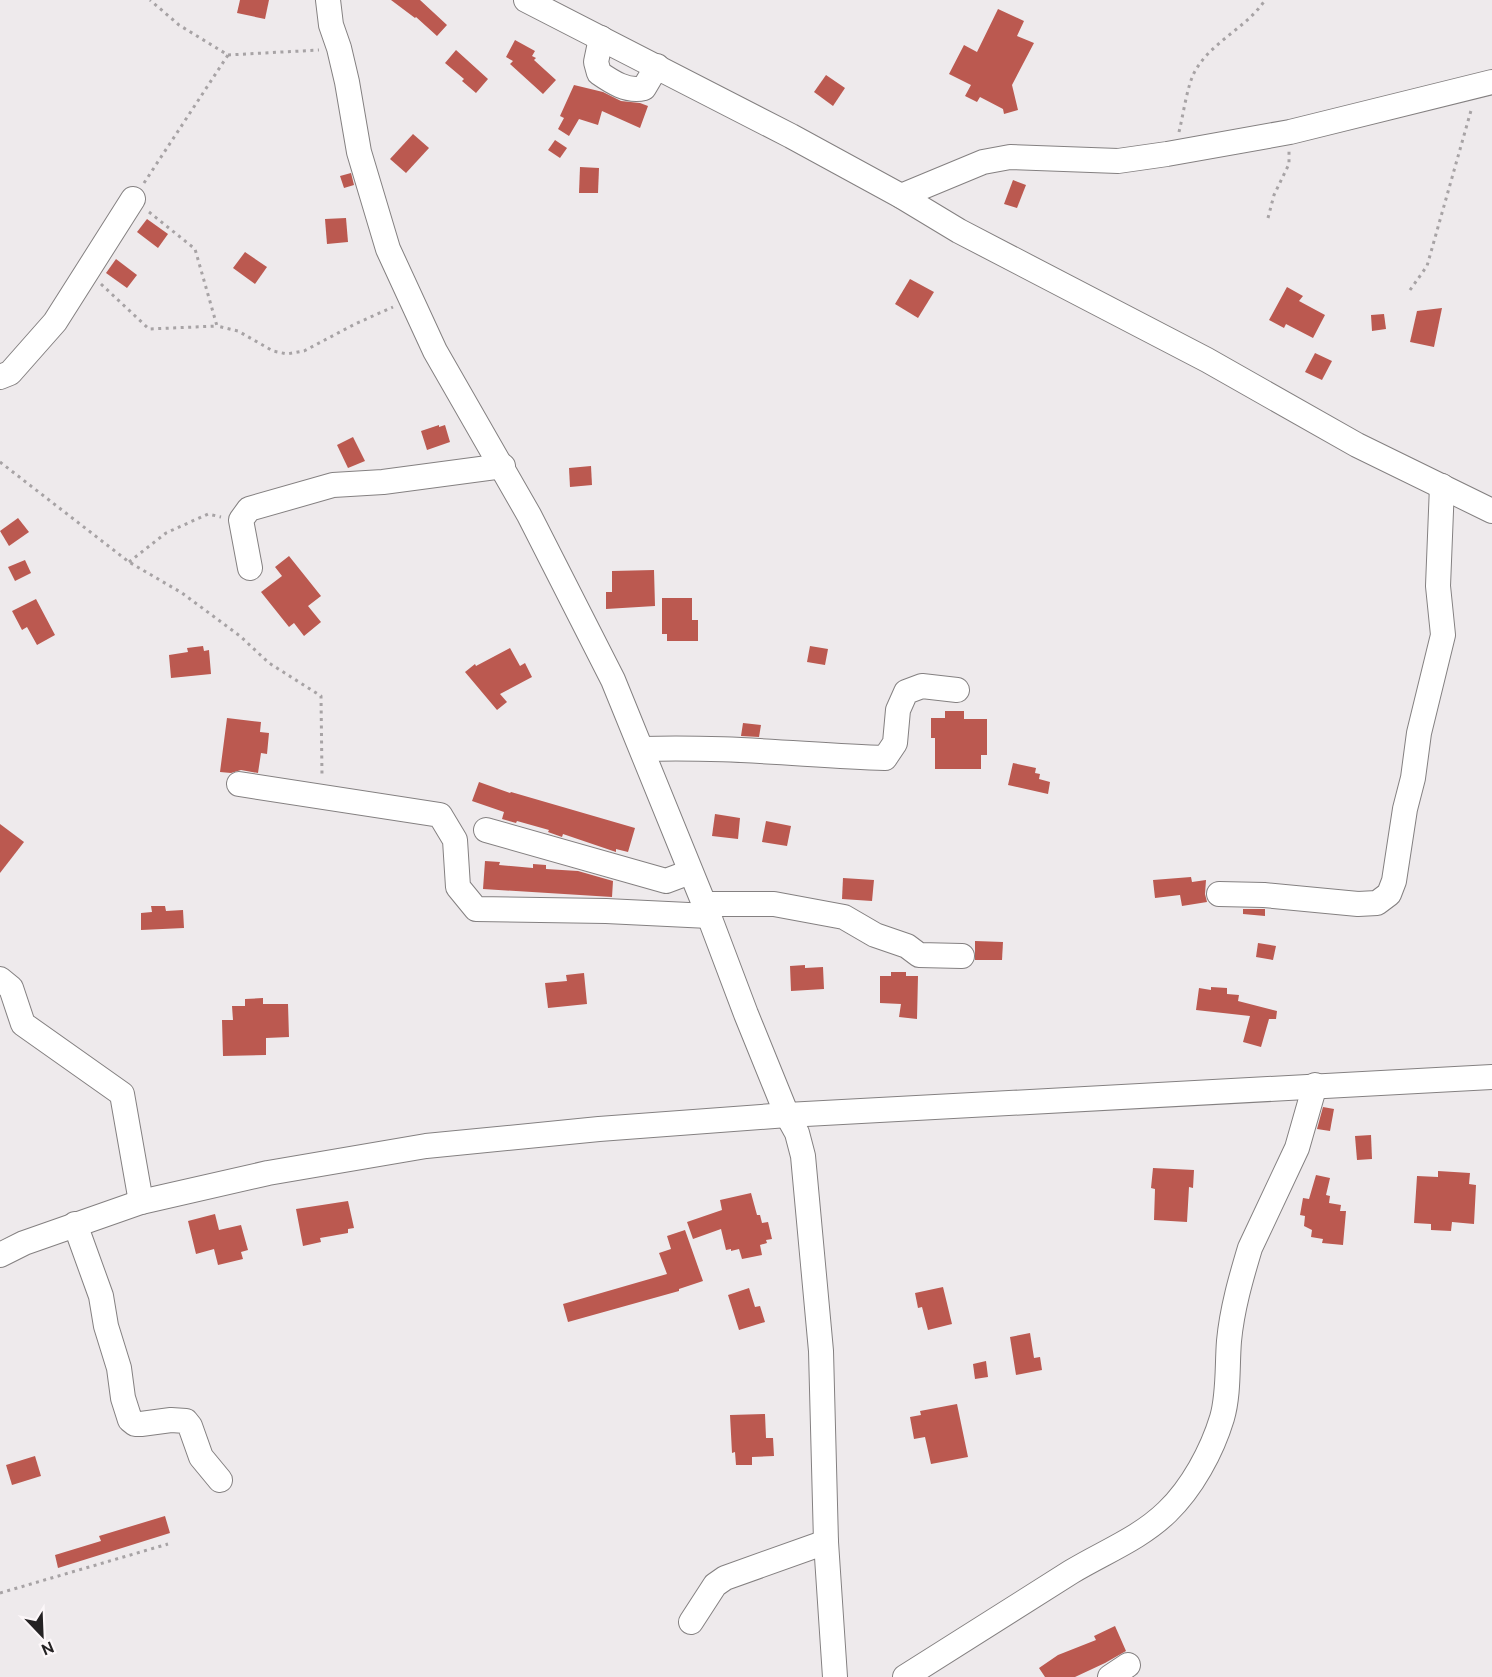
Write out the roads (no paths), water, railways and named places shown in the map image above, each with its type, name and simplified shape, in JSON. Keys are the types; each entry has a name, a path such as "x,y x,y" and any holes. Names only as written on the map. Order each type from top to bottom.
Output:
{"street":[{"path":"328,0 331,25 339,48 358,152 388,249 435,351 463,402 503,466 603,660 642,748 787,1115 797,1132 803,1156 821,1351 826,1542 835,1677"},
{"path":"526,0 657,66 901,196 959,231 1207,360 1357,445 1492,511"},
{"path":"601,38 596,62 599,73 611,81 634,90 644,88 657,66"},
{"path":"901,196 983,162 1010,157 1118,161 1174,153 1290,132 1485,83"},
{"path":"0,377 10,373 55,322 133,199"},
{"path":"250,568 241,520 249,509 333,485 383,482 503,466"},
{"path":"1219,894 1264,895 1358,904 1377,903 1389,894 1394,881 1419,733 1443,635 1438,586 1442,486"},
{"path":"642,748 764,750 800,755 885,758 895,743 898,710 906,692 922,686 957,690"},
{"path":"239,784 440,815 455,840 458,887 476,909 706,910 774,904 844,917 875,935 908,946 919,955 962,956"},
{"path":"486,830 666,881 690,872"},
{"path":"0,979 11,988 23,1024 122,1094 141,1202"},
{"path":"0,1255 24,1243 141,1202 268,1173 426,1146 599,1129 787,1115 1492,1077"},
{"path":"905,1677 1072,1572 1147,1529 1181,1496 1206,1454 1222,1416 1229,1337 1245,1264 1250,1248 1297,1148 1315,1085"},
{"path":"75,1224 101,1296 106,1326 117,1357 123,1398 130,1420 141,1425 171,1420 186,1421 201,1457 219,1480"},
{"path":"691,1622 715,1585 725,1578 826,1542"}]}
